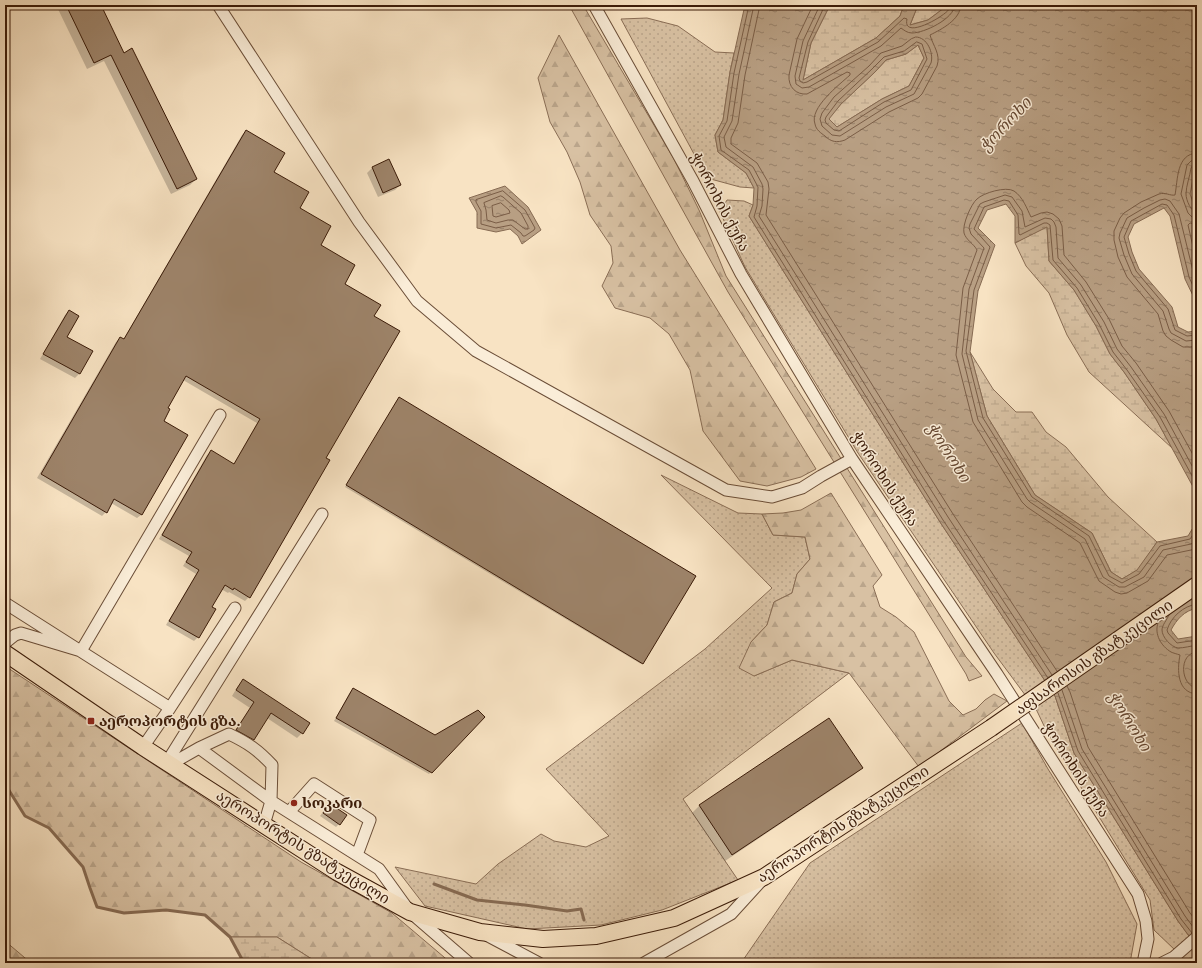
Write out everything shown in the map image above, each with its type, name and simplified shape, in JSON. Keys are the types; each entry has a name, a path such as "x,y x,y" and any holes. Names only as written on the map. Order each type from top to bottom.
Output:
{"highway":[{"name":"აფსაროსის გზატკეცილი","path":"991,728 1197,585"},
{"name":"აეროპორტის გზატკეცილი","path":"5,652 143,747 337,872 410,912 480,932 543,939 596,936 674,918 764,877 991,728"}],"street":[{"path":"218,5 359,222 417,301 476,351 726,490 772,497 802,488 820,476 852,459"},
{"name":"ჭოროხის ქუჩა","path":"594,5 693,181 741,274 852,459 997,674 1138,894 1146,921 1148,939 1143,963"},
{"path":"81,651 220,415"},
{"path":"169,763 322,514"},
{"path":"5,603 170,708"},
{"path":"143,747 235,608"},
{"path":"5,643 15,634 21,634 81,651"},
{"path":"169,763 229,734 246,742 259,751 272,765 271,801 264,825"},
{"path":"199,748 271,801 379,869 410,912 469,963"},
{"path":"289,812 314,784 370,820 357,855"},
{"path":"644,963 731,914 764,877"},
{"path":"480,932 539,963"},
{"path":"1162,963 1174,957 1197,937"}],"green space":[{"path":"569,5 583,5 674,159 699,210 726,276 966,657 982,676 969,681 728,292"},
{"path":"830,5 904,5 900,16 876,38 803,80 811,43"},
{"path":"918,5 948,5 928,20 910,25"},
{"path":"647,18 678,26 715,52 734,53 723,120 715,135 718,152 746,173 754,188 740,187 707,178 621,19"},
{"path":"559,35 680,250 816,469 801,477 767,486 740,481 703,431 690,370 669,334 650,318 615,308 602,286 613,263 611,246 590,215 580,182 567,152 550,122 538,78"},
{"path":"918,45 924,58 909,86 882,99 837,127 828,119 841,104 886,60 906,54"},
{"path":"1197,158 1197,214 1190,194"},
{"path":"727,200 744,201 753,205 749,216 940,522 1055,696 1074,753 1178,921 1197,947 1197,963 1184,963 1176,951 1154,930 1150,900 1046,730 1037,711 994,653 858,453 745,267 720,212"},
{"path":"1047,226 1049,261 1074,290 1096,326 1110,354 1156,419 1172,448 1089,372 1067,335 1049,293 1026,266 1015,243"},
{"path":"970,352 993,389 1016,412 1032,412 1046,432 1066,447 1108,497 1157,542 1138,570 1122,579 1111,572 1092,533 1035,495 987,416"},
{"path":"661,475 738,513 762,514 773,535 805,537 810,559 797,574 792,593 774,602 767,625 751,642 754,676 792,660 849,673 683,799 738,880 662,910 601,925 527,929 425,906 395,867 476,884 498,864 541,834 554,841 586,847 609,836 546,769 705,649 772,588"},
{"path":"831,493 882,575 873,586 880,607 896,617 914,632 949,701 963,715 976,709 994,694 1007,701 919,767 849,673 792,660 754,676 739,668 751,642 767,625 774,602 792,593 797,574 810,559 805,537 773,535 762,514 801,510"},
{"path":"5,666 301,862 392,913 451,963 318,963 277,937 230,937 205,915 166,910 124,913 97,907 83,867 49,828 25,816 5,784"},
{"path":"1022,723 1048,769 1106,862 1137,924 1130,963 741,963 810,863"},
{"path":"230,937 277,937 318,963 244,963"},
{"path":"5,941 31,963 5,963"}],"water":[{"name":"ჭოროხი","path":"745,5 830,5 811,43 803,80 876,38 900,16 904,5 918,5 910,25 928,20 948,5 1197,5 1197,158 1190,194 1197,214 1197,304 1185,279 1170,216 1164,208 1134,224 1128,237 1139,269 1172,307 1178,327 1188,332 1197,331 1197,494 1156,419 1110,354 1096,326 1074,290 1049,261 1047,227 1015,243 1015,216 1006,204 987,210 978,228 995,245 978,291 970,352 987,416 1035,495 1092,533 1111,572 1122,579 1137,570 1157,542 1188,536 1197,521 1197,608 1188,611 1181,616 1171,630 1178,639 1197,636 1197,660 1194,662 1193,674 1197,682 1197,947 1178,921 1074,753 1055,696 940,522 749,216 753,205 754,188 746,173 718,152 715,135 723,120 730,72","holes":["918,45 924,58 909,86 882,99 837,127 829,119 841,104 886,60 906,54"]},
{"path":"505,186 528,207 541,230 522,244 518,236 510,229 496,232 477,228 477,212 469,198"}],"building":[{"path":"66,5 101,5 124,53 132,48 197,179 177,189 111,55 94,63"},
{"path":"246,130 285,153 274,172 309,192 300,208 331,226 321,245 355,265 345,284 381,305 374,316 400,331 326,458 330,460 250,598 234,588 233,590 225,585 212,607 216,609 199,638 169,621 199,570 186,562 192,552 162,535 211,450 234,464 260,419 186,376 168,408 170,409 164,421 188,435 142,515 114,499 107,513 41,474 120,337 124,339"},
{"path":"389,159 401,185 383,193 372,167"},
{"path":"69,310 79,316 67,337 93,351 80,374 43,354"},
{"path":"399,397 696,576 643,664 346,485"},
{"path":"243,679 310,723 303,734 271,713 254,740 236,730 254,702 236,690"},
{"path":"353,688 435,735 478,710 485,717 432,773 336,718"},
{"path":"829,718 863,768 732,855 699,805"},
{"path":"329,803 347,815 340,825 323,813"}],"waterway":[{"path":"5,784 25,816 49,828 83,867 97,907 124,913 166,910 205,915 230,937 244,963"},
{"path":"434,884 477,900 567,911 581,909 584,920"}],"place":[{"name":"აეროპორტის გზა.","path":"91,721"},
{"name":"სოკარი","path":"294,803"}]}
